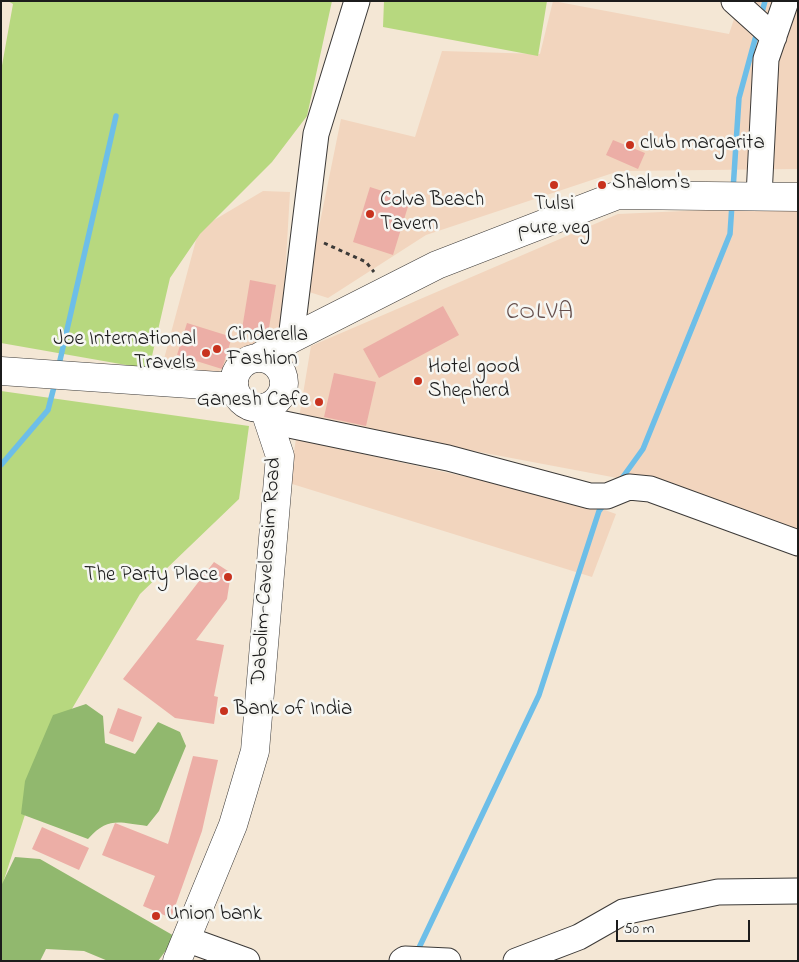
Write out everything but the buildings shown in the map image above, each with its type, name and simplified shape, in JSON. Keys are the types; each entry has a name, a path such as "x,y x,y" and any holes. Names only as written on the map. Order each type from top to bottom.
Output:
{"main road":[{"path":"259,358 274,362 283,373 285,380 282,395 267,414 248,406 236,395 234,387 237,370 243,363 259,358 291,339 437,265 618,195 798,197"},
{"path":"283,373 291,339"},
{"path":"1,370 234,387"},
{"name":"Dabolim-Cavelossim Road","path":"181,950 234,825 255,751 280,456 267,414"}],"street":[{"path":"291,339 302,236 316,134 358,1"},
{"path":"734,1 774,37"},
{"path":"759,196 766,59 786,1"},
{"path":"267,414 448,458 590,496 607,496 630,487 650,489 798,543"},
{"path":"516,961 579,937 624,912 718,892 798,891"},
{"path":"181,950 247,961"},
{"path":"402,961 405,959 448,961"}],"path":[{"path":"302,236 341,249 366,262 388,290"}],"shaded area":[{"path":"553,1 729,34 740,1 798,1 798,169 619,171 426,235 328,298 306,291 341,119 415,137 442,51 540,54"},
{"path":"263,191 290,192 282,328 216,373 161,370 199,229"},
{"path":"798,207 798,531 628,480 299,418 311,346 618,214"},
{"path":"296,439 588,504 616,514 592,577 289,483"}],"green space":[{"path":"8,1 332,1 307,116 272,162 200,234 170,278 149,369 1,343 1,71 13,4"},
{"path":"384,1 547,1 538,56 383,27"},
{"path":"1,391 249,426 239,499 140,594 44,756 1,889"},
{"path":"86,704 103,716 105,743 135,754 158,722 180,732 186,746 159,811 147,826 122,823 109,824 95,832 88,839 21,814 25,781 53,715"},
{"path":"15,857 40,859 176,937 158,961 108,961 84,951 46,949 40,961 1,961 1,886"}],"waterway":[{"path":"761,16 765,1"},
{"path":"733,190 739,98 757,32"},
{"path":"58,369 116,116"},
{"path":"620,481 643,449 730,234 732,204"},
{"path":"1,465 48,410 55,383"},
{"path":"417,952 539,695 599,511 605,503"}],"place":[{"name":"club margarita","path":"630,145"},
{"name":"Tulsi pure veg","path":"554,185"},
{"name":"Shalom's","path":"602,185"},
{"name":"Colva Beach Tavern","path":"370,214"},
{"name":"Cinderella Fashion","path":"217,349"},
{"name":"Joe International Travels","path":"206,353"},
{"name":"Hotel good Shepherd","path":"418,381"},
{"name":"Ganesh Cafe","path":"319,402"},
{"name":"The Party Place","path":"228,577"},
{"name":"Bank of India","path":"224,711"},
{"name":"Union bank","path":"156,916"}],"district":[{"name":"COLVA","path":"540,314"}]}
